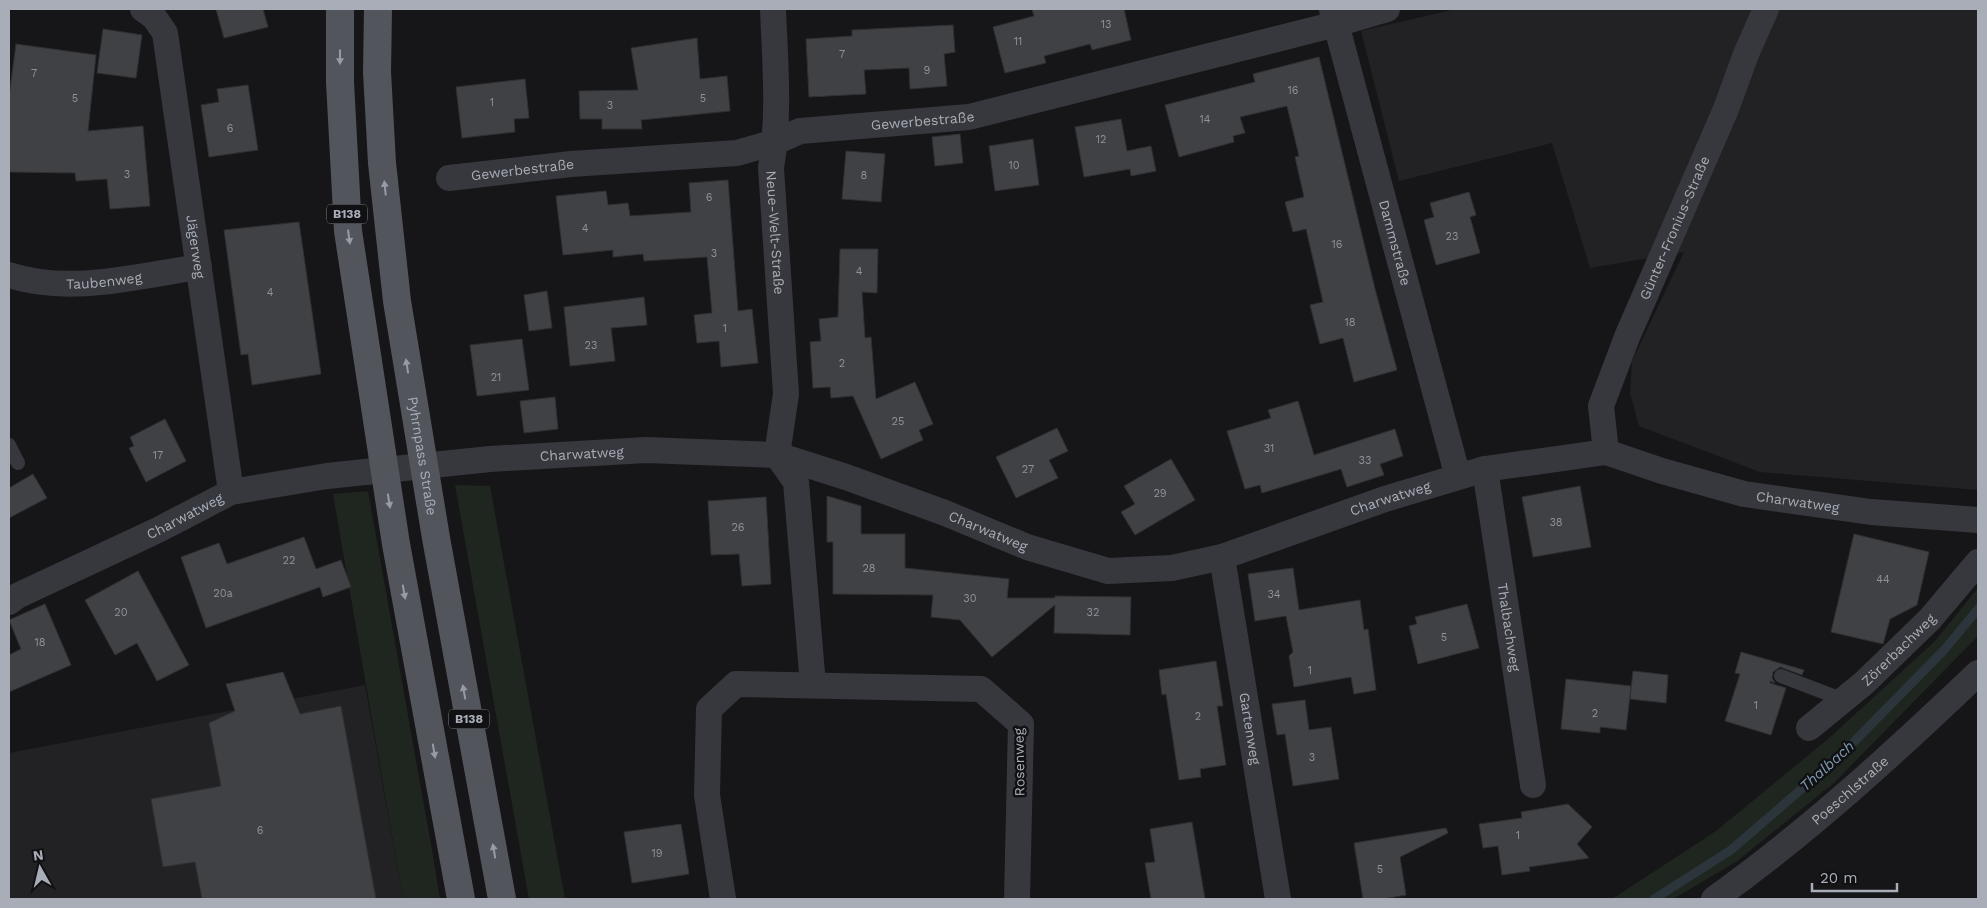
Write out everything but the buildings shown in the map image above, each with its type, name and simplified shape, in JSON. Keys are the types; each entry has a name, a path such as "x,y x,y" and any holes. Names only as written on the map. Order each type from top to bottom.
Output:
{"main road":[{"name":"B138","path":"340,9 340,82 348,231 375,418 396,544 461,899"},
{"name":"Pyhrnpass Straße","path":"378,9 377,72 382,163 397,301 436,538 502,899"}],"street":[{"name":"Jägerweg","path":"143,9 154,18 165,33 231,492"},
{"name":"Neue-Welt-Straße","path":"772,9 777,109 771,168 786,394 777,455"},
{"name":"Gewerbestraße","path":"449,178 571,164 737,153 775,142 800,131 969,117 1334,16 1387,9"},
{"name":"Günter-Fronius-Straße","path":"1606,452 1601,406 1604,397 1627,337 1726,109 1746,54 1766,9"},
{"name":"Dammstraße","path":"1334,16 1458,477"},
{"name":"Taubenweg","path":"9,275 28,281 90,284 199,266"},
{"name":"Charwatweg","path":"9,602 17,596 158,530 231,492 327,476 490,459 646,450 777,455 846,477 936,510 1027,547 1108,571 1172,568 1222,557 1385,499 1485,469 1606,452 1662,471 1744,494 1871,512 1978,520"},
{"path":"777,455 796,482 813,685"},
{"name":"Thalbachweg","path":"1485,469 1533,785"},
{"name":"Gartenweg","path":"1222,557 1278,899"},
{"name":"Zörerbachweg","path":"1809,728 1864,683 1930,619 1978,562"},
{"name":"Poeschlstraße","path":"1714,899 1751,873 1835,804 1978,673"},
{"name":"Rosenweg","path":"722,899 707,795 709,709 736,684 981,689 1021,724 1018,899"}],"lane":[{"path":"9,445 18,463"},
{"path":"1781,676 1844,700"}],"shaded area":[{"path":"1456,9 1978,9 1978,490 1760,472 1639,426 1630,393 1632,361 1684,252 1590,268 1552,143 1399,181 1361,31"},
{"path":"455,485 490,486 565,899 529,899"},
{"path":"368,491 440,899 403,899 333,494"},
{"path":"1978,588 1978,636 1835,782 1736,862 1673,899 1612,899 1716,831 1828,739 1935,641"},
{"path":"365,685 403,899 9,899 9,753"}],"waterway":[{"name":"Thalbach","path":"1654,899 1731,850 1842,754 1945,649 1978,609"}]}
